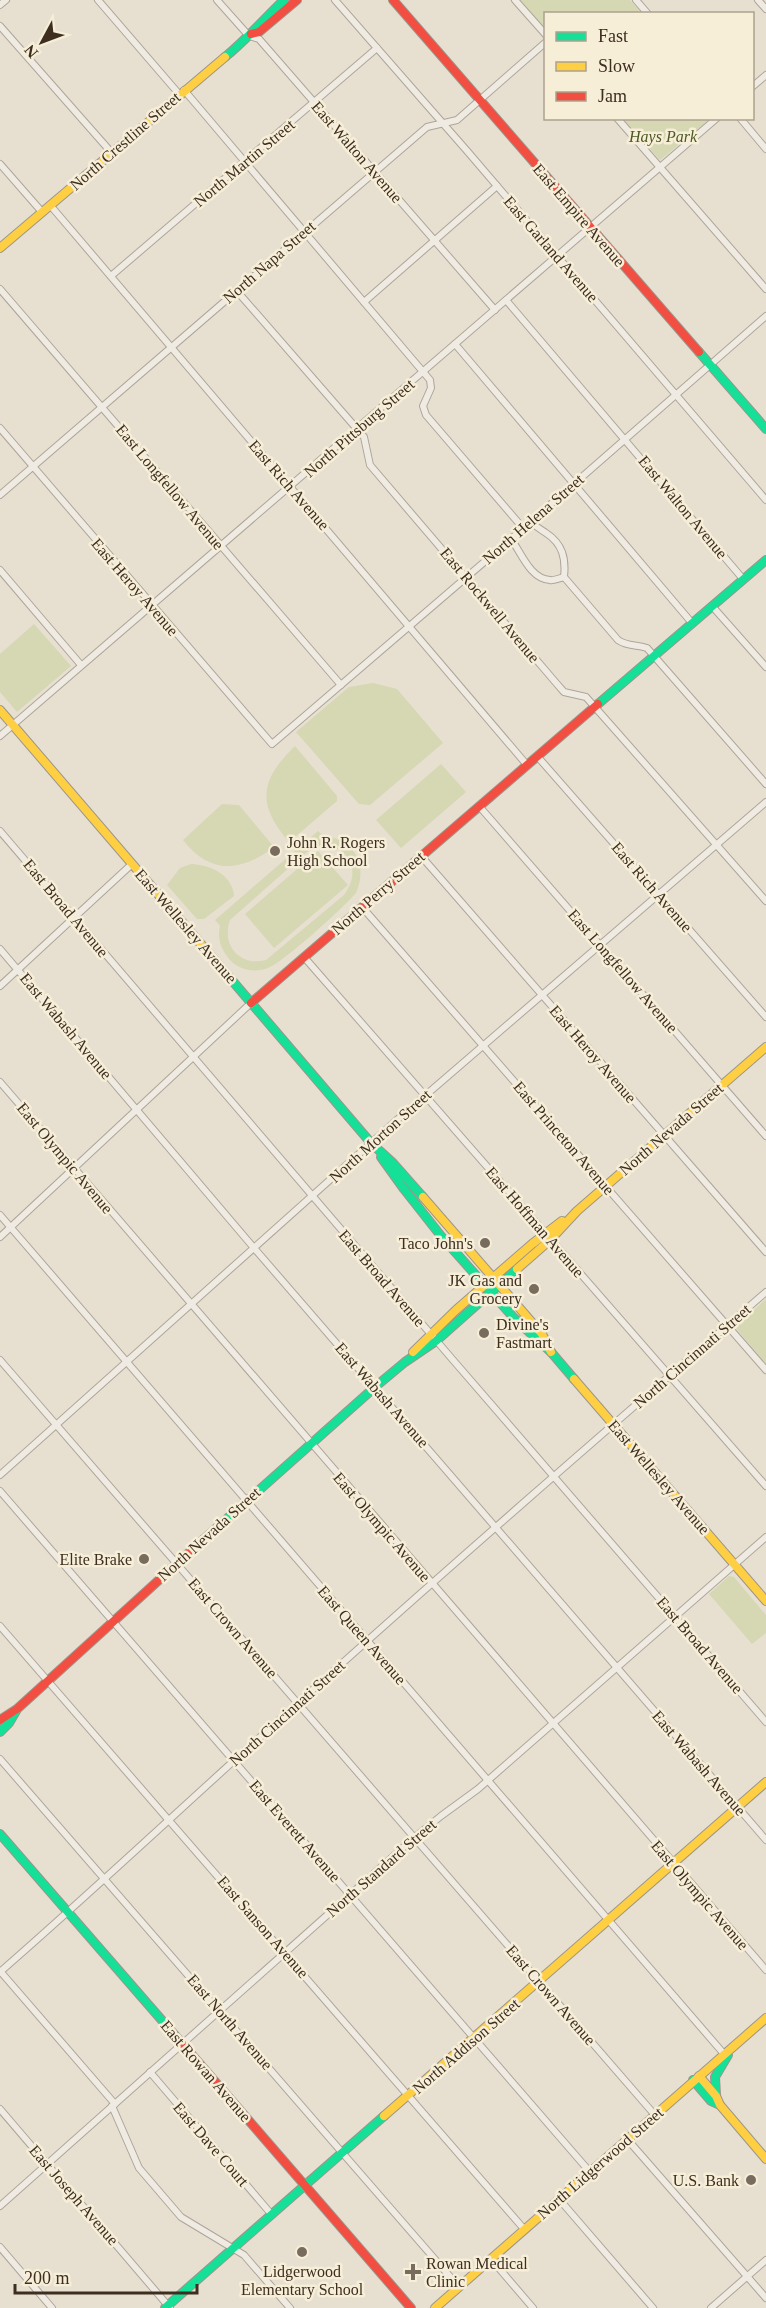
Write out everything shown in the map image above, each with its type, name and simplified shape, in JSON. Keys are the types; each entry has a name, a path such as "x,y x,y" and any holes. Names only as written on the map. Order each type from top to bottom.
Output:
{"street":[{"path":"0,5 6,0"},
{"path":"98,0 245,162 423,372 430,381 431,388 423,406 426,415 523,528"},
{"name":"East Walton Avenue","path":"217,0 250,36 259,39 495,310"},
{"name":"North Crestline Street","path":"250,36 259,23 285,0"},
{"name":"North Crestline Street","path":"0,248 182,92 297,0"},
{"name":"East Garland Avenue","path":"335,0 766,500"},
{"name":"East Empire Avenue","path":"393,0 766,429"},
{"path":"515,0 544,33"},
{"path":"636,0 646,12"},
{"path":"758,0 766,9"},
{"path":"0,26 111,152"},
{"name":"North Napa Street","path":"0,495 427,127 456,120 544,44"},
{"name":"North Martin Street","path":"111,276 377,48"},
{"path":"754,86 766,75"},
{"path":"619,120 766,289"},
{"name":"North Pittsburg Street","path":"0,736 715,120"},
{"path":"742,120 766,149"},
{"path":"0,164 42,212"},
{"path":"364,302 497,186"},
{"name":"East Rich Avenue","path":"50,205 527,765"},
{"name":"East Longfellow Avenue","path":"0,289 341,685"},
{"name":"East Rockwell Avenue","path":"236,290 364,437 370,465 564,692 586,697 596,707 766,901"},
{"name":"East Walton Avenue","path":"506,300 743,579"},
{"name":"North Helena Street","path":"272,744 512,539 766,316"},
{"path":"455,344 692,623"},
{"name":"East Heroy Avenue","path":"0,428 272,744"},
{"path":"530,522 549,535 560,548 566,559 564,577 618,640 630,646 647,648 766,784"},
{"path":"512,539 522,557 538,576 550,580 564,577"},
{"name":"North Perry Street","path":"0,1237 251,1003 766,560"},
{"path":"0,570 81,665"},
{"path":"712,606 766,667"},
{"name":"East Wellesley Avenue","path":"0,710 371,1143 417,1205 488,1288 533,1340 551,1352"},
{"name":"East Rich Avenue","path":"537,756 766,1017"},
{"name":"North Morton Street","path":"0,1475 425,1095 766,802"},
{"name":"East Longfellow Avenue","path":"479,806 766,1136"},
{"name":"East Broad Avenue","path":"0,831 312,1197 766,1722"},
{"name":"East Heroy Avenue","path":"421,856 766,1252"},
{"path":"0,986 132,864"},
{"name":"East Princeton Avenue","path":"362,907 766,1370"},
{"name":"East Wabash Avenue","path":"0,949 254,1248 766,1840"},
{"name":"East Hoffman Avenue","path":"304,957 766,1486"},
{"name":"North Nevada Street","path":"405,1362 430,1333 488,1288 766,1047"},
{"name":"East Olympic Avenue","path":"0,1082 766,1970"},
{"name":"East Wellesley Avenue","path":"371,1143 393,1163 542,1334 551,1352 766,1601"},
{"name":"East Queen Avenue","path":"0,1215 489,1780 608,1921 728,2051"},
{"name":"North Nevada Street","path":"0,1720 17,1709 112,1621 375,1387 405,1362 436,1341 488,1288"},
{"name":"North Cincinnati Street","path":"0,1972 106,1879 367,1641 612,1424 766,1292"},
{"name":"East Crown Avenue","path":"0,1360 654,2114"},
{"name":"East Everett Avenue","path":"0,1491 590,2172"},
{"name":"North Standard Street","path":"0,2206 416,1837 489,1780 766,1536"},
{"name":"East Sanson Avenue","path":"0,1626 524,2229"},
{"name":"North Nevada Street","path":"0,1731 9,1723 17,1709"},
{"name":"East North Avenue","path":"0,1759 459,2287"},
{"name":"North Addison Street","path":"168,2307 766,1782"},
{"name":"East Rowan Avenue","path":"0,1834 411,2308"},
{"path":"0,1972 113,2105 139,2168 182,2217 244,2255 290,2308"},
{"name":"North Lidgerwood Street","path":"435,2308 766,2018"},
{"path":"728,2051 715,2077 718,2100 766,2158"},
{"name":"East Dave Court","path":"150,2073 272,2215"},
{"path":"696,2078 711,2101 718,2100"},
{"name":"East Joseph Avenue","path":"0,2109 168,2307"},
{"path":"627,2139 766,2298"},
{"path":"559,2199 653,2308"},
{"path":"0,2247 52,2308"},
{"path":"491,2259 533,2308"},
{"path":"711,2308 766,2260"}],"green space":[{"path":"520,0 630,0 641,12 544,12 544,29"},
{"name":"Hays Park","path":"624,120 709,120 660,160"},
{"path":"34,624 71,666 17,712 0,692 0,654"},
{"path":"373,683 397,689 443,743 370,805 359,804 296,732 349,687"},
{"path":"295,746 337,796 337,801 289,842 271,816 266,792 275,770"},
{"path":"441,764 466,792 401,848 376,820"},
{"path":"222,804 239,805 274,847 250,861 226,866 204,859 193,851 183,840"},
{"path":"318,831 346,844 359,863 360,878 356,893 299,946 268,968 247,970 234,963 222,948 219,940 220,926 215,920","holes":["320,846 339,850 350,861 352,877 344,895 266,960 248,960 235,952 228,938 230,920 307,852"]},
{"path":"318,851 348,885 274,948 245,914"},
{"path":"191,864 205,866 225,876 234,896 204,919 197,919 167,885 180,868"},
{"path":"766,1299 766,1364 735,1327"},
{"path":"729,1576 734,1577 766,1615 766,1633 752,1644 709,1594"}],"traffic: fast":[{"path":"225,57 284,0"},
{"path":"699,352 766,429"},
{"path":"598,704 766,560"},
{"path":"212,957 371,1143 393,1163 423,1197"},
{"path":"381,1157 441,1236 514,1318 551,1352 574,1379"},
{"path":"203,1540 375,1387 405,1362 436,1341 517,1269"},
{"path":"0,1732 16,1711"},
{"path":"0,1834 166,2025"},
{"path":"716,2095 715,2077 728,2055"},
{"path":"693,2080 711,2101 720,2105"},
{"path":"165,2308 384,2116"}],"traffic: slow":[{"path":"0,248 225,57"},
{"path":"0,710 212,957"},
{"path":"517,1269 550,1240 577,1211 766,1047"},
{"path":"423,1197 542,1334 551,1352"},
{"path":"413,1352 456,1310 562,1221"},
{"path":"574,1379 766,1601"},
{"path":"384,2116 766,1782"},
{"path":"435,2308 766,2018"},
{"path":"699,2076 716,2096 720,2105 766,2159"}],"traffic: jam":[{"path":"251,34 259,32 297,0"},
{"path":"393,0 699,352"},
{"path":"251,1003 598,704"},
{"path":"0,1720 17,1709 203,1540"},
{"path":"166,2025 411,2308"}],"place":[{"name":"John R. Rogers High School","path":"275,851"},
{"name":"Taco John's","path":"485,1243"},
{"name":"JK Gas and Grocery","path":"534,1289"},
{"name":"Divine's Fastmart","path":"484,1333"},
{"name":"Elite Brake","path":"144,1559"},
{"name":"U.S. Bank","path":"751,2180"},
{"name":"Lidgerwood Elementary School","path":"302,2252"},
{"name":"Rowan Medical Clinic","path":"413,2272"}]}
